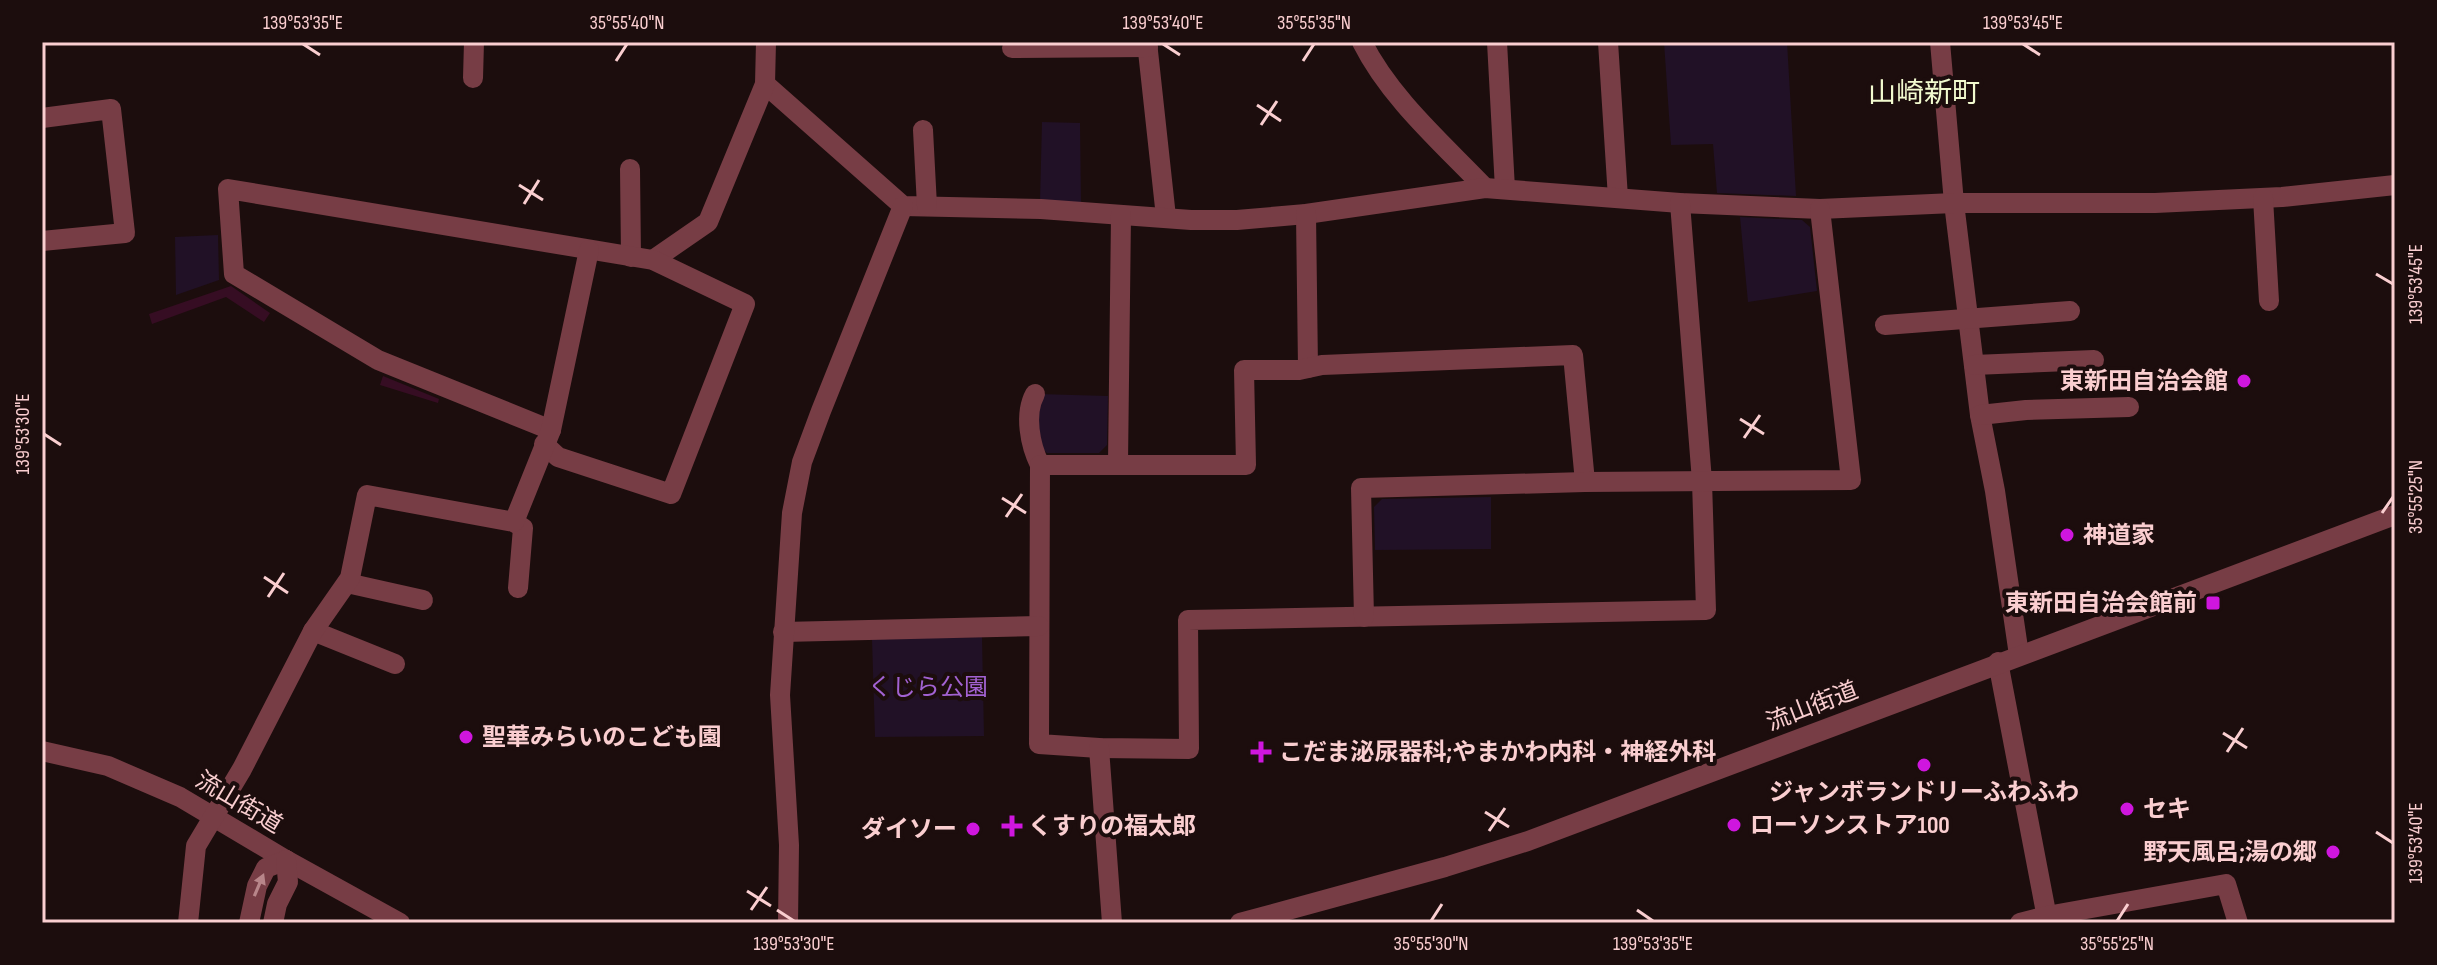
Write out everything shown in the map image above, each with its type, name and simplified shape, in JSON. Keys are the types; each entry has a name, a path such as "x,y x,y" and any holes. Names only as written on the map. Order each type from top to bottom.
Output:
{"street":[{"path":"473,78 474,42"},
{"path":"653,260 708,222 765,84 766,42"},
{"path":"1362,42 1371,61 1400,99 1495,188"},
{"path":"1495,188 1497,42"},
{"path":"1608,42 1618,198"},
{"path":"1940,42 1954,203 1980,415 1995,491 2019,655"},
{"path":"1012,48 1148,44 1166,217"},
{"path":"765,84 903,206 1237,220 1306,214 1495,188 1680,203 1820,209 1954,203 2155,203 2263,198 2395,185"},
{"path":"42,118 111,109 125,233 42,241"},
{"path":"923,130 927,206"},
{"path":"630,169 631,257"},
{"path":"228,189 589,250 653,260 745,304 671,494 558,457 547,437 378,360 234,274 228,189"},
{"path":"2263,198 2269,301"},
{"path":"1035,394 1030,403 1031,448 1040,465 1039,744 1189,749 1188,620 1706,610 1702,481 1680,203"},
{"path":"788,923 789,845 780,695 792,513 802,462 903,206"},
{"path":"1364,617 1361,488 1851,480 1820,209"},
{"path":"1306,214 1308,368"},
{"path":"1118,463 1121,215"},
{"path":"514,522 547,437 589,250"},
{"path":"1885,325 2070,311"},
{"path":"1040,465 1246,465 1244,370 1573,355 1585,482"},
{"path":"1974,365 2094,360"},
{"path":"1980,415 2026,410 2129,407"},
{"path":"188,923 196,846 242,769 313,631 350,578 367,495 514,522 523,528 518,588"},
{"name":"流山街道","path":"1240,923 1528,841 2395,515"},
{"path":"347,583 423,600"},
{"path":"783,632 1039,626"},
{"path":"313,631 395,664"},
{"path":"1998,662 2047,920"},
{"path":"1099,748 1112,923"},
{"name":"流山街道","path":"42,751 108,766 180,797 400,923"},
{"path":"249,923 257,886 266,868 286,860 288,882 277,904 273,923"},
{"path":"2020,923 2226,884 2238,923"}],"green space":[{"path":"1664,42 1787,42 1796,196 1717,193 1713,144 1671,145"},
{"path":"1042,122 1080,123 1081,204 1040,202"},
{"path":"1740,217 1802,220 1810,227 1817,291 1748,302"},
{"path":"218,235 219,280 176,295 175,237"},
{"path":"1038,394 1108,396 1107,445 1099,453 1047,453 1039,445"},
{"path":"1491,497 1491,549 1375,550 1374,507 1382,499"},
{"name":"くじら公園","path":"982,637 984,736 875,737 872,639"}],"shaded area":[{"path":"231,286 270,313 264,322 226,297 152,324 149,314"},
{"path":"383,376 439,399 438,403 380,385"}],"place":[{"name":"東新田自治会館","path":"2244,381"},
{"name":"神道家","path":"2067,535"},
{"name":"東新田自治会館前","path":"2213,603"},
{"name":"聖華みらいのこども園","path":"466,737"},
{"name":"こだま泌尿器科;やまかわ内科・神経外科","path":"1261,752"},
{"name":"ジャンボランドリーふわふわ","path":"1924,765"},
{"name":"セキ","path":"2127,809"},
{"name":"ローソンストア100","path":"1734,825"},
{"name":"くすりの福太郎","path":"1012,826"},
{"name":"ダイソー","path":"973,829"},
{"name":"野天風呂;湯の郷","path":"2333,852"}],"district":[{"name":"山崎新町","path":"1924,92"}]}
